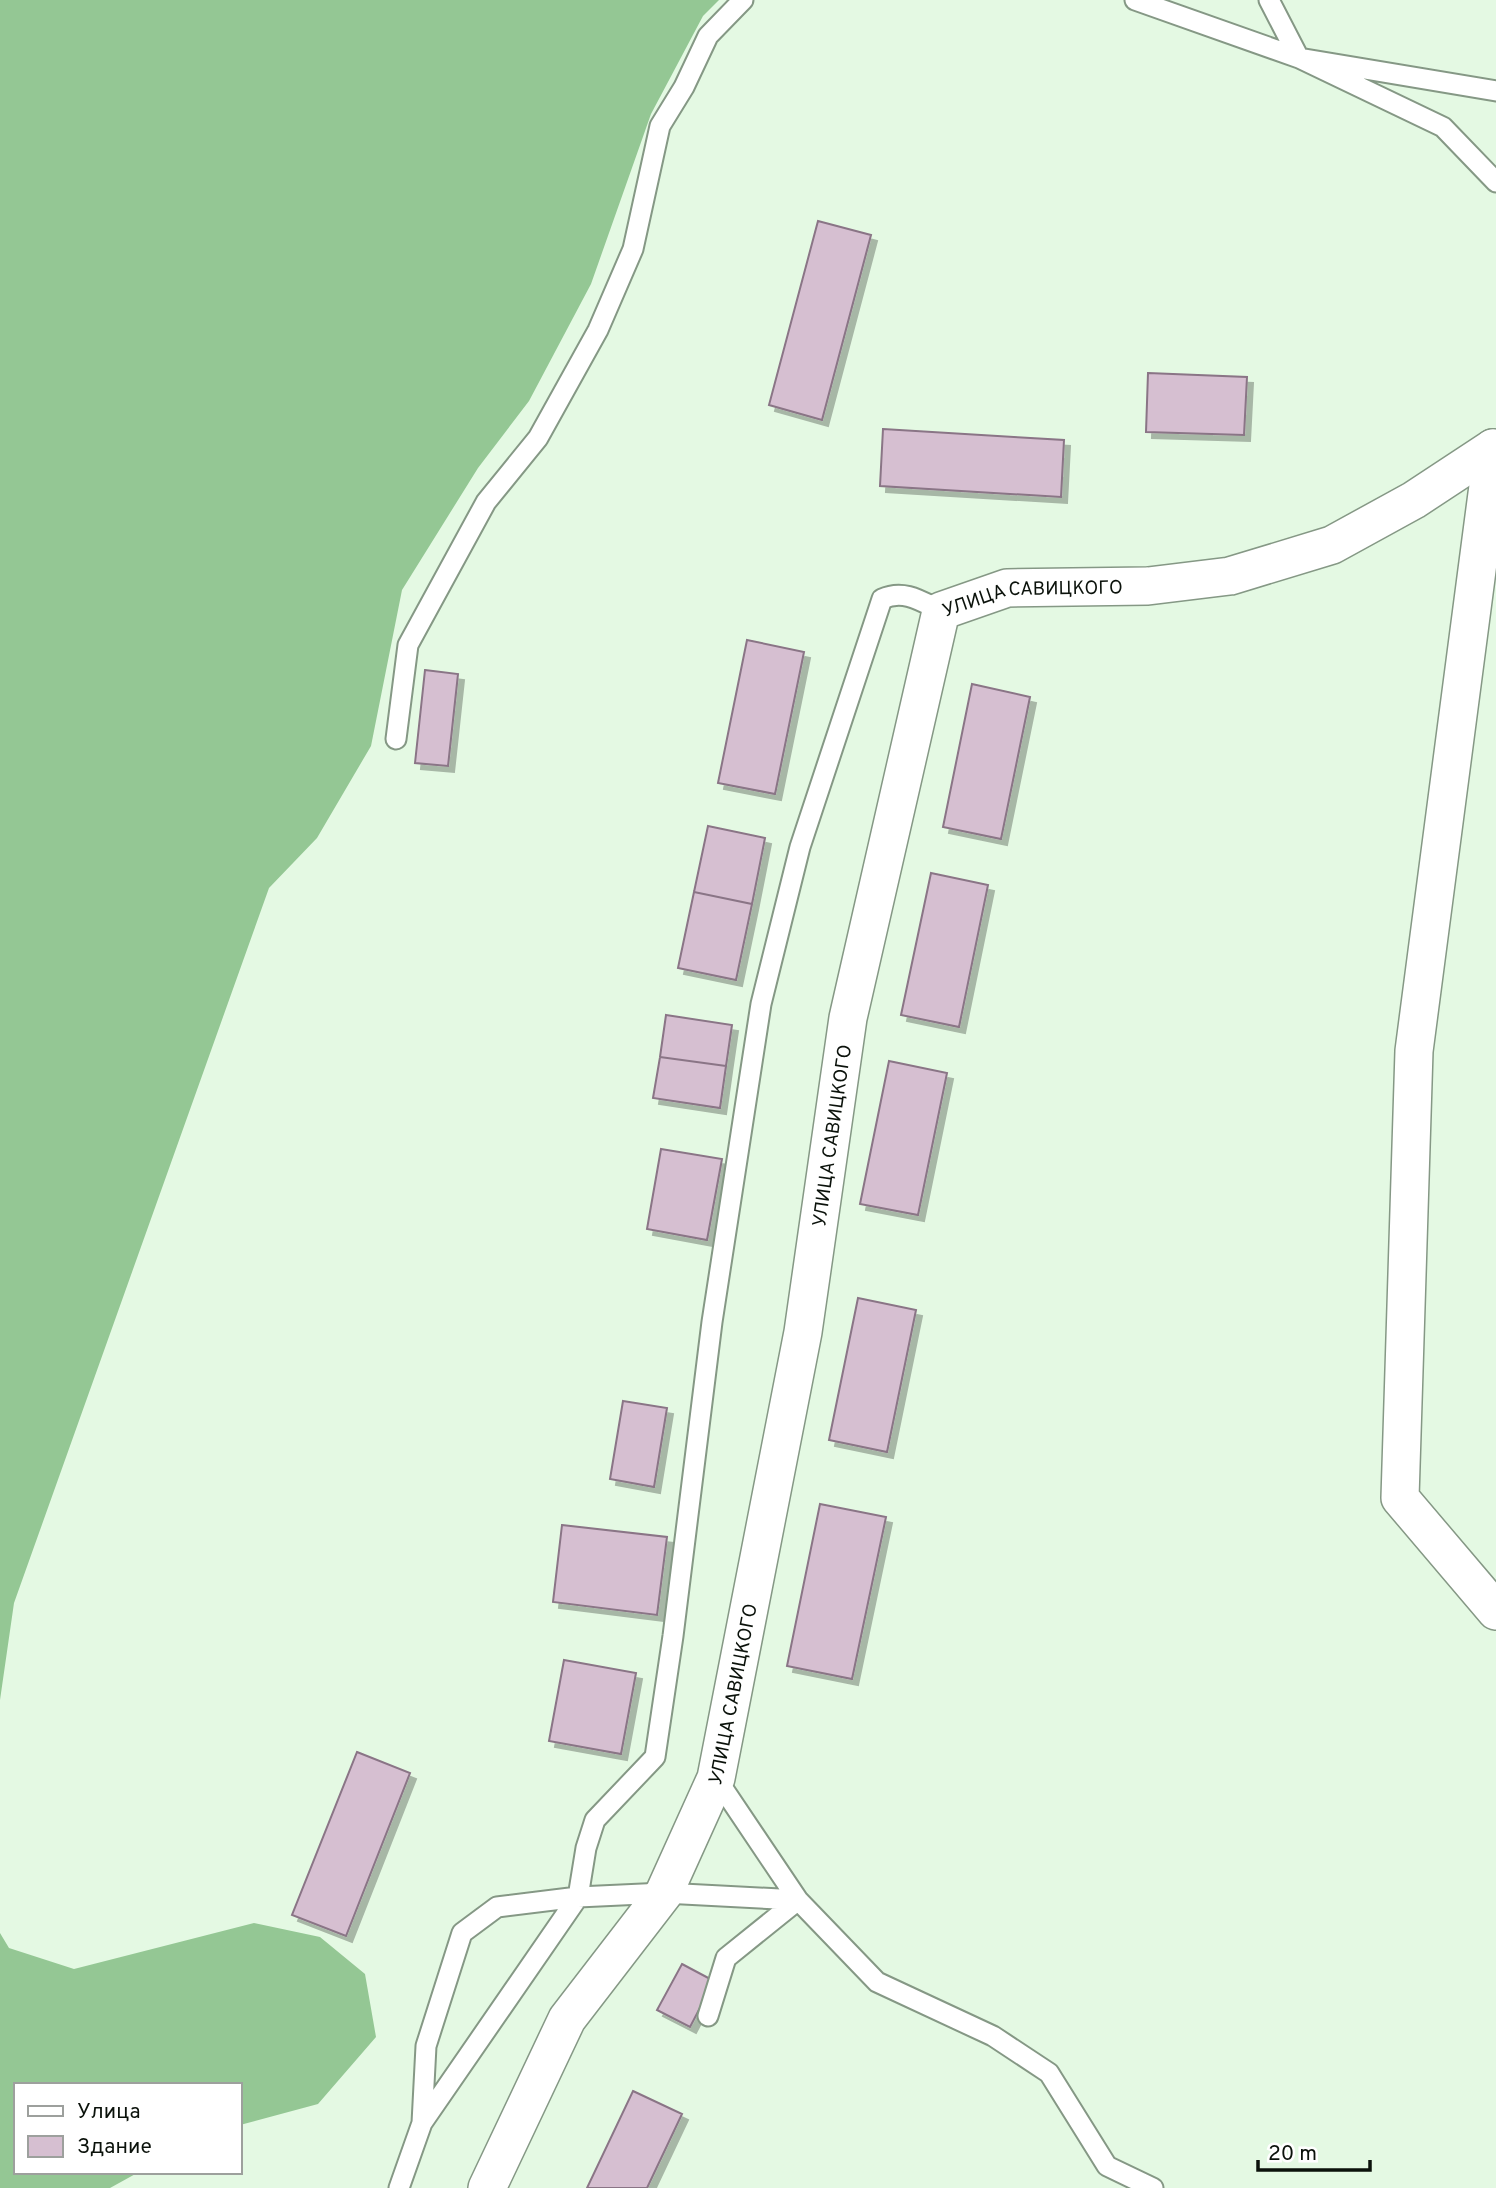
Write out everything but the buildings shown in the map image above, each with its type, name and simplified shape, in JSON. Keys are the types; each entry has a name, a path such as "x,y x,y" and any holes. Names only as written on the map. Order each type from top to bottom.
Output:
{"street":[{"name":"УЛИЦА САВИЦКОГО","path":"486,2188 567,2019 664,1893 716,1778 803,1332 848,1018 941,611 1007,588 1148,586 1230,576 1332,545 1415,500 1495,444"},
{"path":"1495,444 1414,1051 1400,1498 1496,1611"}],"lane":[{"path":"396,739 408,645 486,502 538,438 598,330 633,250 660,125 684,87 708,36 743,0"},
{"path":"1136,0 1299,58 1443,127 1496,181"},
{"path":"1269,0 1299,58"},
{"path":"1299,58 1496,91"},
{"path":"399,2188 422,2123 578,1897 586,1848 595,1821 655,1757 673,1636 712,1322 761,1004 800,847 882,599 893,594 912,596 941,611"},
{"path":"716,1778 798,1900 877,1982 993,2036 1049,2074 1107,2166 1153,2188"},
{"path":"422,2123 426,2046 461,1933 497,1908 578,1897 664,1893 798,1900"},
{"path":"708,2016 726,1958 798,1900"}],"green space":[{"path":"0,0 719,0 703,16 651,114 591,284 529,401 478,468 402,590 371,746 317,838 269,888 14,1603 0,1700"},
{"path":"254,1923 320,1937 365,1974 376,2037 318,2104 242,2124 242,2083 14,2083 14,2174 135,2174 110,2188 0,2188 0,1933 9,1948 74,1969"}]}
